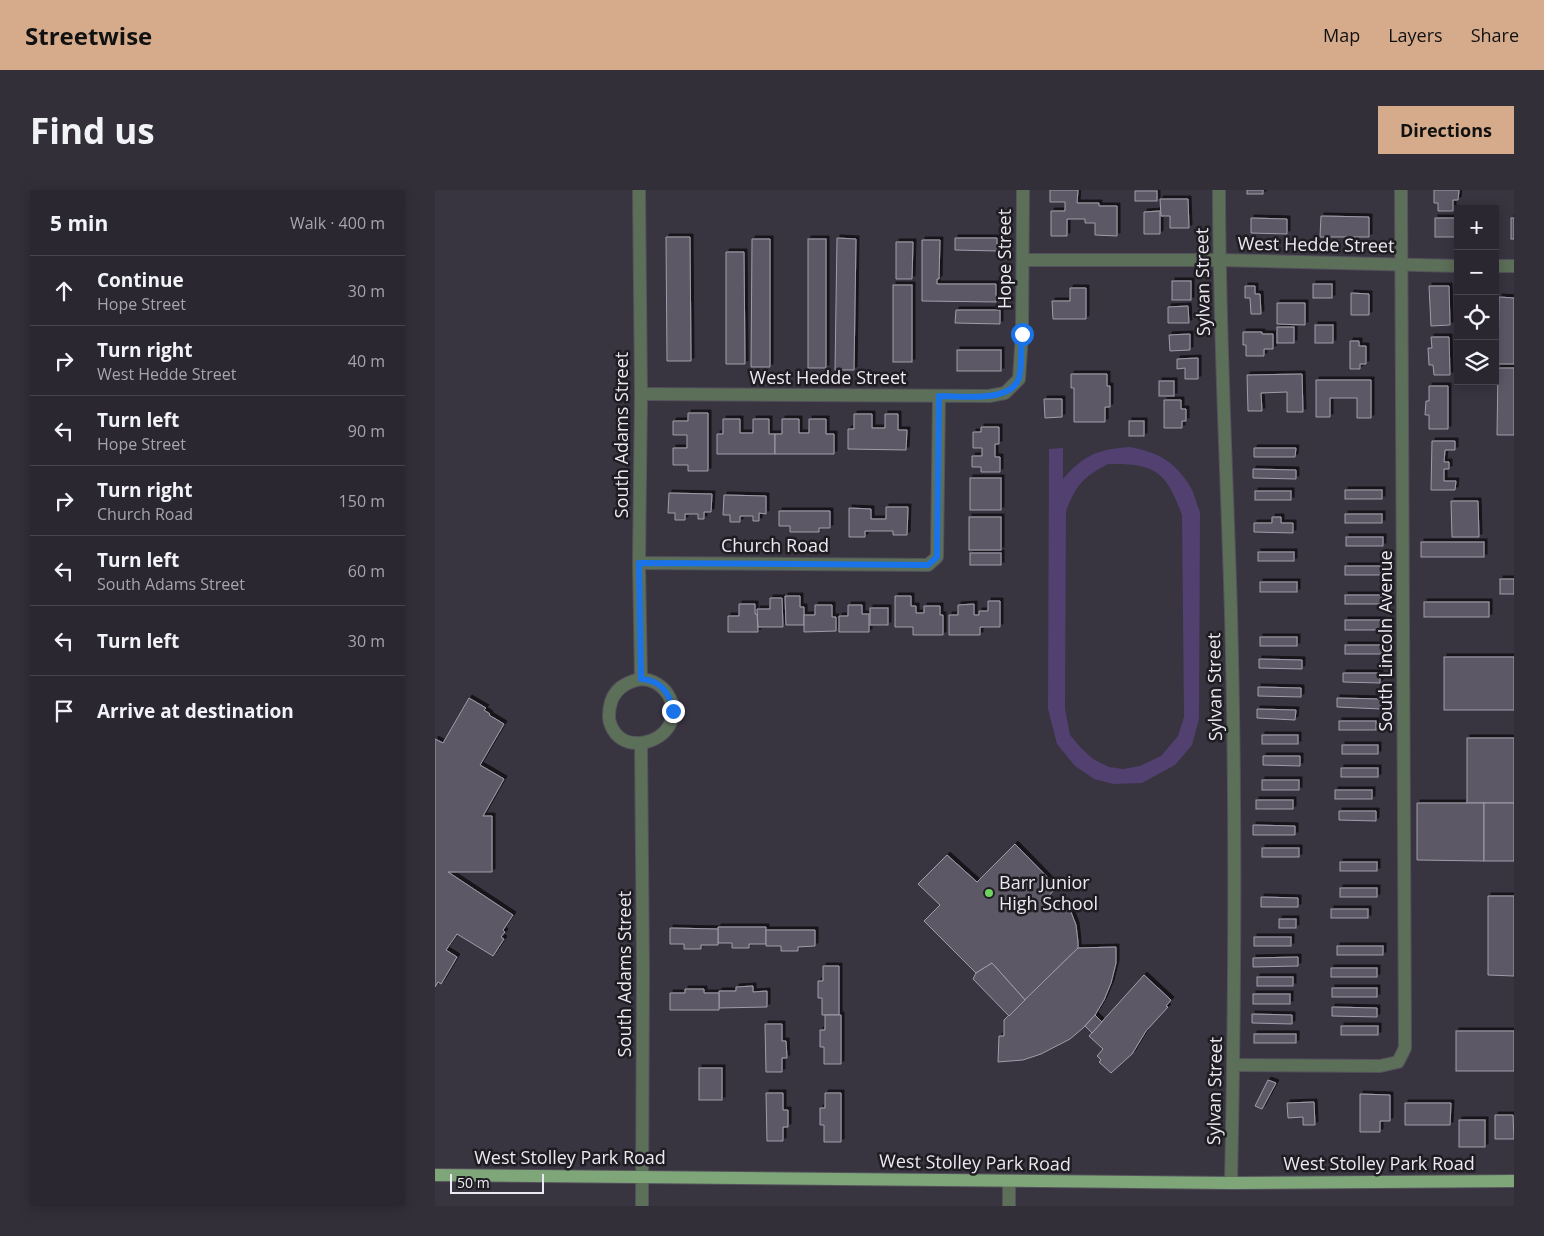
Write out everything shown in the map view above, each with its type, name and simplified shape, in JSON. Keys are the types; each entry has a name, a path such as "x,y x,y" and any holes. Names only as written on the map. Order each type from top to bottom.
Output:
{"main road":[{"name":"West Stolley Park Road","path":"435,1175 1231,1183 1514,1181"}],"street":[{"name":"South Adams Street","path":"639,190 641,394 639,563 641,679"},
{"name":"Hope Street","path":"1012,386 1019,379 1022,334 1023,190"},
{"name":"Sylvan Street","path":"1219,190 1219,260 1231,616 1235,950 1231,1183"},
{"name":"South Lincoln Avenue","path":"1233,1065 1380,1066 1398,1062 1405,1048 1401,190"},
{"name":"West Hedde Street","path":"1023,260 1219,260 1454,266"},
{"path":"1499,266 1514,266"},
{"name":"West Hedde Street","path":"641,394 989,396 1005,393 1012,386"},
{"name":"Church Road","path":"639,563 928,565 937,557 939,396"},
{"path":"641,679 653,682 668,693 673,711 669,726 653,742 641,743 623,739 616,734 609,719 609,705 618,689 625,683 641,679"},
{"name":"South Adams Street","path":"641,743 643,924 642,1206"},
{"path":"1009,1181 1009,1206"}],"shaded area":[{"path":"1130,447 1163,458 1176,468 1190,486 1200,512 1199,719 1192,745 1175,765 1142,783 1113,784 1094,779 1075,766 1057,744 1048,709 1049,449 1063,448 1063,479 1078,464 1092,455 1109,449","holes":["1108,464 1124,464 1148,468 1164,479 1182,515 1184,717 1178,736 1161,756 1140,766 1123,769 1109,767 1093,759 1081,748 1070,735 1065,709 1066,511 1077,488 1092,473"]}],"building":[{"path":"1050,190 1078,190 1077,203 1099,203 1099,206 1117,206 1117,236 1095,235 1095,223 1085,223 1085,219 1067,219 1067,236 1051,236 1051,211 1065,211 1065,202 1050,202"},
{"path":"1247,190 1263,190 1263,194 1247,194"},
{"path":"1434,190 1459,190 1458,200 1453,200 1453,211 1438,211 1438,203 1434,203"},
{"path":"1135,191 1157,191 1157,201 1135,201"},
{"path":"1160,199 1188,199 1189,228 1170,228 1170,216 1161,216"},
{"path":"1160,211 1160,234 1144,234 1144,212"},
{"path":"1321,216 1369,217 1369,237 1320,237"},
{"path":"1251,218 1287,219 1287,234 1251,233"},
{"path":"1435,218 1454,218 1454,237 1435,237"},
{"path":"1511,218 1514,218 1514,239 1511,239"},
{"path":"666,237 690,237 691,361 667,361"},
{"path":"837,238 856,239 854,370 835,370"},
{"path":"955,238 997,238 997,251 955,250"},
{"path":"752,239 770,239 770,367 751,367"},
{"path":"808,239 826,239 826,368 808,368"},
{"path":"922,240 940,240 939,279 937,279 937,284 996,284 996,302 922,301"},
{"path":"896,242 913,242 912,279 896,279"},
{"path":"726,252 744,252 745,364 726,364"},
{"path":"1172,281 1191,281 1191,300 1172,300"},
{"path":"1313,284 1332,284 1332,298 1313,298"},
{"path":"893,285 912,285 912,362 893,362"},
{"path":"1245,286 1255,286 1255,294 1260,294 1261,314 1251,314 1250,298 1245,298"},
{"path":"1429,286 1449,286 1450,325 1431,326"},
{"path":"1070,288 1086,288 1086,319 1053,319 1052,301 1070,301"},
{"path":"1351,293 1369,294 1369,315 1351,315"},
{"path":"1499,297 1514,298 1514,364 1499,364"},
{"path":"1277,303 1305,303 1305,325 1277,324"},
{"path":"1188,306 1189,323 1168,323 1168,307"},
{"path":"956,310 1000,310 1000,324 955,323"},
{"path":"1315,325 1333,325 1333,343 1315,343"},
{"path":"1277,327 1294,327 1294,343 1277,343"},
{"path":"1243,332 1273,334 1273,349 1264,349 1264,356 1246,356 1246,345 1243,345"},
{"path":"1190,334 1190,350 1170,351 1169,335"},
{"path":"1431,337 1449,337 1450,375 1434,375 1433,365 1429,365 1428,348 1432,348"},
{"path":"1350,341 1359,341 1359,346 1366,346 1366,364 1360,364 1360,369 1350,369"},
{"path":"957,350 1001,350 1001,371 957,371"},
{"path":"1198,358 1198,379 1185,379 1185,368 1177,369 1177,359"},
{"path":"1499,368 1514,368 1514,435 1497,435"},
{"path":"1071,374 1107,374 1107,386 1110,386 1110,407 1105,407 1105,422 1074,422 1074,388 1071,388"},
{"path":"1302,374 1303,412 1287,412 1287,392 1261,393 1262,411 1248,411 1247,375"},
{"path":"1316,380 1371,380 1371,418 1357,418 1357,398 1330,398 1330,417 1316,417"},
{"path":"1159,381 1174,381 1174,396 1159,396"},
{"path":"1429,386 1448,386 1448,429 1429,429 1429,415 1425,415 1426,401 1429,401"},
{"path":"1044,399 1062,399 1062,417 1045,418"},
{"path":"1164,400 1181,400 1181,409 1186,409 1186,421 1182,421 1182,428 1164,428"},
{"path":"688,413 708,413 708,471 688,471 688,465 673,465 673,448 687,448 687,435 673,435 673,421 688,421"},
{"path":"854,414 872,414 872,428 885,428 885,414 898,414 898,430 907,430 906,450 848,449 848,429 854,429"},
{"path":"723,419 740,419 740,433 753,433 753,419 769,419 769,434 775,434 775,454 717,454 717,434 723,434"},
{"path":"782,419 799,419 799,433 809,433 809,419 826,419 826,434 834,434 834,454 775,454 775,434 782,434"},
{"path":"1129,421 1144,421 1144,436 1129,436"},
{"path":"981,427 999,427 999,444 995,444 995,457 1000,457 1000,472 981,472 981,467 972,467 972,456 982,456 982,448 973,448 973,432 981,432"},
{"path":"1432,441 1455,441 1455,450 1445,450 1444,462 1449,462 1449,469 1444,469 1444,481 1456,481 1455,490 1431,490"},
{"path":"1254,448 1296,448 1295,457 1254,457"},
{"path":"1253,469 1296,470 1296,479 1253,478"},
{"path":"970,478 1001,478 1001,510 970,510"},
{"path":"1345,490 1382,490 1382,499 1345,499"},
{"path":"1255,491 1291,491 1291,500 1255,500"},
{"path":"669,493 712,494 711,512 704,512 704,519 698,519 698,514 685,514 685,520 675,520 675,513 668,513"},
{"path":"724,495 766,496 766,514 759,513 759,521 753,521 753,516 740,516 740,522 730,522 730,515 723,515"},
{"path":"1451,501 1478,501 1479,537 1452,537"},
{"path":"886,507 908,507 907,535 893,535 893,531 865,531 865,537 849,537 849,508 871,509 871,519 886,519"},
{"path":"779,511 830,511 830,528 819,528 819,532 790,532 790,526 779,526"},
{"path":"1345,514 1382,514 1382,523 1345,523"},
{"path":"969,517 1001,517 1001,550 969,550"},
{"path":"1272,517 1281,517 1281,523 1293,523 1293,533 1254,532 1254,523 1272,523"},
{"path":"1346,537 1383,537 1383,546 1346,546"},
{"path":"1421,542 1484,542 1484,557 1421,557"},
{"path":"1258,552 1294,552 1294,561 1258,561"},
{"path":"970,553 1001,553 1001,565 970,565"},
{"path":"1345,566 1382,566 1382,575 1345,575"},
{"path":"1500,579 1514,579 1514,594 1500,594"},
{"path":"1260,582 1297,582 1297,592 1260,592"},
{"path":"1345,595 1382,595 1382,604 1345,604"},
{"path":"785,596 800,596 800,607 804,607 804,625 786,625"},
{"path":"895,596 911,596 911,606 916,606 916,613 924,613 924,606 940,606 940,615 943,615 943,635 913,635 913,627 895,627"},
{"path":"770,598 782,598 783,627 758,627 757,609 770,609"},
{"path":"988,601 1000,601 1000,627 980,627 980,635 949,635 949,615 958,615 958,605 974,604 974,615 979,615 979,611 988,611"},
{"path":"1424,602 1489,602 1489,617 1424,617"},
{"path":"739,604 755,604 758,632 728,632 728,616 739,616"},
{"path":"815,605 832,605 832,617 836,617 836,631 804,632 804,615 815,615"},
{"path":"848,605 862,605 862,614 869,614 869,632 839,632 839,616 848,616"},
{"path":"870,608 888,608 888,625 870,625"},
{"path":"1345,620 1382,620 1382,630 1345,630"},
{"path":"1260,637 1297,637 1297,646 1260,646"},
{"path":"1345,645 1382,645 1382,654 1345,654"},
{"path":"1444,657 1514,657 1514,710 1444,710"},
{"path":"1259,659 1302,660 1302,669 1259,668"},
{"path":"1343,673 1380,673 1380,683 1343,682"},
{"path":"1258,687 1301,688 1301,697 1258,696"},
{"path":"469,698 486,708 484,710 489,715 504,724 480,765 504,779 483,816 492,816 492,872 448,872 513,915 503,930 505,932 501,937 504,939 493,956 457,934 446,950 457,957 441,984 438,982 435,987 435,739 443,743"},
{"path":"1337,698 1381,699 1381,709 1337,707"},
{"path":"1257,709 1296,710 1295,720 1257,718"},
{"path":"1339,721 1376,721 1376,730 1339,730"},
{"path":"1262,735 1298,735 1298,744 1262,744"},
{"path":"1467,738 1514,738 1514,803 1467,803"},
{"path":"1342,745 1378,745 1378,754 1342,754"},
{"path":"1263,756 1300,756 1300,766 1263,765"},
{"path":"1341,768 1378,768 1378,777 1341,777"},
{"path":"1262,780 1299,780 1299,790 1262,790"},
{"path":"1335,790 1372,790 1372,799 1335,799"},
{"path":"1256,800 1293,800 1293,809 1256,809"},
{"path":"1417,803 1484,803 1484,861 1417,860"},
{"path":"1484,803 1514,803 1514,861 1484,861"},
{"path":"1339,811 1376,811 1376,821 1339,820"},
{"path":"1253,825 1295,826 1295,835 1253,835"},
{"path":"1015,844 1057,887 1044,901 1054,911 1062,905 1071,912 1076,925 1078,942 1078,948 1025,1000 992,963 976,973 924,921 940,905 918,884 947,855 977,882"},
{"path":"1262,848 1299,848 1299,857 1262,857"},
{"path":"1340,862 1377,862 1377,871 1340,871"},
{"path":"1340,888 1377,888 1377,897 1340,897"},
{"path":"1488,896 1514,896 1514,976 1488,975"},
{"path":"1261,897 1298,898 1298,907 1261,907"},
{"path":"1331,909 1368,909 1368,918 1331,918"},
{"path":"1279,919 1296,919 1296,928 1279,928"},
{"path":"718,927 766,927 766,944 749,944 749,948 732,948 732,943 718,943"},
{"path":"670,928 718,929 718,945 701,945 701,949 684,949 684,944 670,944"},
{"path":"766,930 815,930 815,946 798,947 798,951 781,951 781,946 766,946"},
{"path":"1254,937 1291,937 1291,946 1254,946"},
{"path":"1337,946 1383,946 1383,955 1337,955"},
{"path":"1116,947 1116,963 1111,983 1095,1015 1083,1028 1070,1039 1041,1054 1023,1060 998,1062 999,1036 1004,1036 1004,1020 1078,948"},
{"path":"1298,957 1298,966 1253,967 1253,958"},
{"path":"992,963 1025,1000 1009,1016 973,979 976,973"},
{"path":"823,966 839,966 839,1015 822,1015 822,998 818,998 818,981 823,981"},
{"path":"1331,968 1377,968 1377,977 1331,977"},
{"path":"1144,975 1171,1000 1166,1006 1168,1007 1146,1031 1132,1054 1111,1073 1099,1062 1101,1060 1097,1056 1103,1049 1089,1036"},
{"path":"1257,977 1293,977 1293,986 1257,986"},
{"path":"753,986 753,992 767,991 767,1007 719,1008 719,991 736,991 736,987"},
{"path":"1332,988 1377,988 1377,997 1332,997"},
{"path":"685,989 704,989 704,993 719,993 719,1010 670,1010 670,993 685,993"},
{"path":"1253,994 1290,994 1290,1004 1253,1004"},
{"path":"1332,1007 1377,1008 1377,1017 1332,1016"},
{"path":"1252,1014 1292,1015 1292,1024 1252,1023"},
{"path":"825,1015 841,1015 841,1064 824,1064 824,1047 820,1047 820,1030 825,1030"},
{"path":"1095,1015 1102,1022 1092,1033 1085,1026"},
{"path":"765,1024 782,1024 782,1041 786,1041 787,1058 782,1058 782,1072 766,1072"},
{"path":"1341,1026 1378,1026 1378,1035 1341,1035"},
{"path":"1456,1031 1514,1031 1514,1071 1456,1071"},
{"path":"1254,1034 1296,1034 1296,1043 1254,1043"},
{"path":"699,1068 722,1068 722,1100 699,1100"},
{"path":"1268,1080 1276,1083 1262,1109 1255,1106"},
{"path":"766,1093 783,1093 783,1110 788,1110 788,1127 783,1127 783,1141 767,1141"},
{"path":"825,1093 841,1093 841,1142 824,1142 824,1125 820,1125 820,1108 825,1108"},
{"path":"1360,1094 1390,1095 1390,1121 1380,1121 1380,1132 1360,1132"},
{"path":"1314,1102 1315,1125 1303,1125 1303,1117 1288,1118 1287,1103"},
{"path":"1405,1103 1451,1103 1450,1125 1405,1125"},
{"path":"1495,1115 1513,1115 1514,1139 1495,1139"},
{"path":"1459,1120 1485,1120 1485,1147 1459,1147"}],"place":[{"name":"Barr Junior High School","path":"989,893"}],"route":[{"path":"673,711 668,693 662,687 641,679 639,563 928,565 937,557 939,396 989,396 1005,393 1019,379 1022,334"}]}
